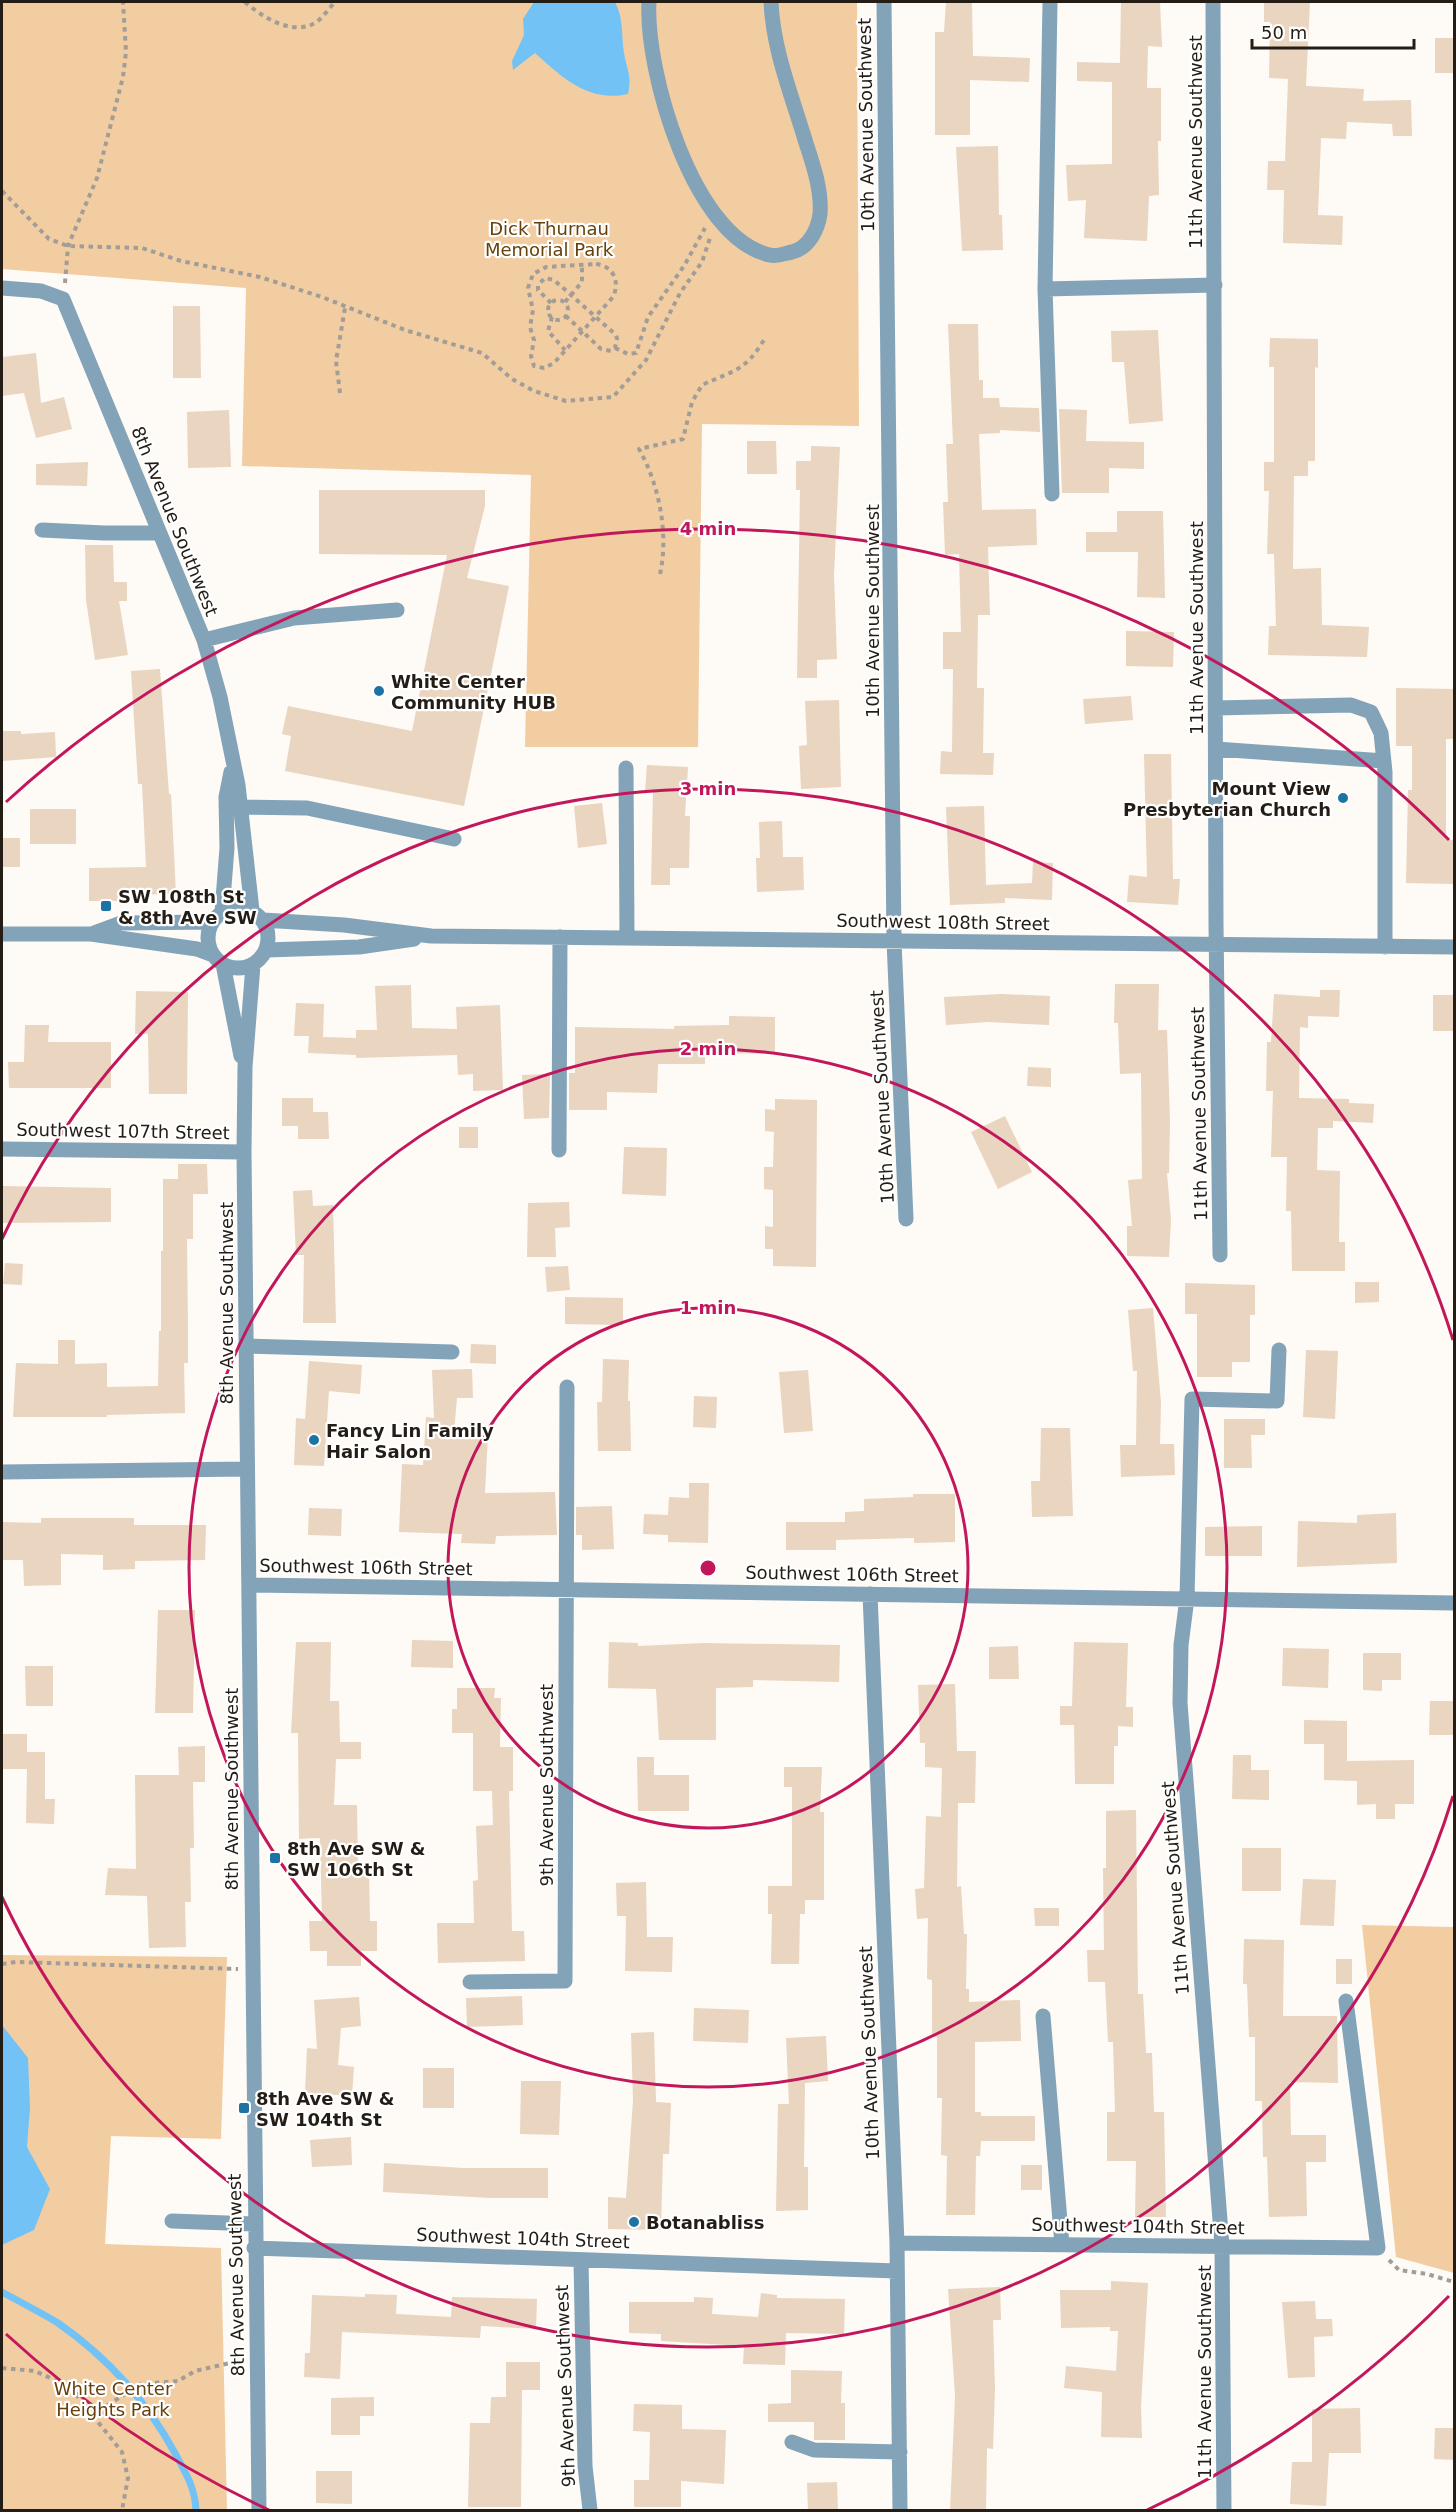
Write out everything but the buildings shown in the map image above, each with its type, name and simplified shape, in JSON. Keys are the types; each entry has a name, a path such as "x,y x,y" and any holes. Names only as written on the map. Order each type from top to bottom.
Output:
{"street":[{"path":"649,2 648,19 656,74 683,160 715,213 750,248 772,256 798,251 815,234 820,212 816,174 786,81 772,19 771,2"},
{"name":"10th Avenue Southwest","path":"884,2 894,941 906,1219"},
{"path":"1050,2 1045,289 1052,494"},
{"name":"11th Avenue Southwest","path":"1213,2 1216,946 1220,1255"},
{"path":"1045,289 1215,285"},
{"path":"2,288 41,291 63,299"},
{"name":"8th Avenue Southwest","path":"63,299 204,640 220,697 233,764 233,807 217,917 207,939 218,960 234,1032 245,1067"},
{"path":"42,530 104,533 159,532"},
{"path":"204,640 294,618 397,610"},
{"path":"1216,708 1351,705 1371,712 1381,733 1384,760 1384,947"},
{"path":"1216,748 1384,760"},
{"path":"626,768 627,938"},
{"path":"233,807 306,808 454,838"},
{"name":"8th Avenue Southwest","path":"233,807 258,915 268,935 266,950"},
{"path":"91,934 122,923 217,917 237,907 258,915"},
{"name":"Southwest 108th Street","path":"258,915 431,936 1455,947"},
{"path":"2,934 91,934 197,950 238,969 253,965 260,960 266,950"},
{"name":"Southwest 108th Street","path":"266,950 359,947 431,936"},
{"path":"559,1150 560,937"},
{"name":"8th Avenue Southwest","path":"253,965 245,1067 244,1152 254,2248 259,2511"},
{"name":"Southwest 107th Street","path":"2,1149 244,1152"},
{"path":"245,1346 452,1352"},
{"name":"11th Avenue Southwest","path":"1224,2511 1222,2247 1180,1703 1181,1645 1187,1598 1192,1399 1277,1401 1279,1350"},
{"name":"9th Avenue Southwest","path":"470,1982 565,1980 567,1387"},
{"path":"2,1472 246,1469"},
{"name":"Southwest 106th Street","path":"249,1585 1455,1603"},
{"name":"10th Avenue Southwest","path":"870,1594 897,2243 900,2511"},
{"path":"1346,2001 1378,2248"},
{"path":"1043,2016 1062,2245"},
{"path":"172,2221 254,2224"},
{"name":"Southwest 104th Street","path":"897,2243 1378,2248"},
{"name":"Southwest 104th Street","path":"254,2248 897,2271"},
{"name":"9th Avenue Southwest","path":"581,2260 585,2466 590,2511"},
{"path":"792,2442 814,2450 900,2452"}],"path":[{"path":"63,299 68,246 97,178 112,124 126,52 123,2"},
{"path":"245,2 260,15 284,25 304,27 317,22 335,2"},
{"path":"2,191 49,239 68,246 142,248 181,261 260,277 482,353 512,379 534,391 566,401 614,397 646,360 680,293 702,262 715,213"},
{"path":"566,316 606,351 615,348 628,354 636,354 648,317 684,266 715,213"},
{"path":"565,303 582,282 582,265"},
{"path":"604,265 614,276 615,291 596,317 554,363 544,368 534,366 532,361 534,340 530,331 533,310 529,296 529,281 533,274 546,267 604,265"},
{"path":"551,303 538,290 538,285 545,278 554,280 618,338 615,348"},
{"path":"551,303 555,300 565,303"},
{"path":"551,303 549,313 552,317 548,331 566,350"},
{"path":"552,317 561,319 566,316 568,312 565,303"},
{"path":"340,393 336,361 345,308"},
{"path":"660,574 665,542 650,468 639,449 683,439 692,402 702,385 736,373 749,362 765,339"},
{"path":"2,1964 16,1962 252,1969"},
{"path":"1378,2248 1399,2270 1427,2274 1455,2282"},
{"path":"92,2415 141,2384 178,2381 195,2371 234,2362 256,2346"},
{"path":"2,2368 35,2372 70,2387 122,2452 128,2478 122,2511"}],"green space":[{"name":"Dick Thurnau Memorial Park","path":"2,2 857,2 859,426 702,424 698,747 525,747 531,475 242,466 246,288 2,269"},
{"path":"1362,1925 1454,1927 1454,2273 1396,2257"},
{"name":"White Center Heights Park","path":"2,1955 227,1957 221,2139 111,2136 105,2244 221,2248 227,2510 2,2510"}],"water":[{"path":"534,2 615,2 621,21 629,77 628,94 600,95 588,91 566,79 535,53 513,70 512,61 524,35 523,19"},
{"path":"2,2025 28,2058 30,2108 27,2147 50,2189 34,2230 2,2245"}],"waterway":[{"path":"2,2292 58,2323 76,2336 125,2382 153,2417 176,2455 192,2489 196,2510"}],"place":[{"name":"White Center Community HUB","path":"379,691"},
{"name":"Mount View Presbyterian Church","path":"1343,798"},
{"name":"SW 108th St & 8th Ave SW","path":"106,906"},
{"name":"Fancy Lin Family Hair Salon","path":"314,1440"},
{"name":"8th Ave SW & SW 106th St","path":"275,1858"},
{"name":"8th Ave SW & SW 104th St","path":"244,2108"},
{"name":"Botanabliss","path":"634,2222"}]}
